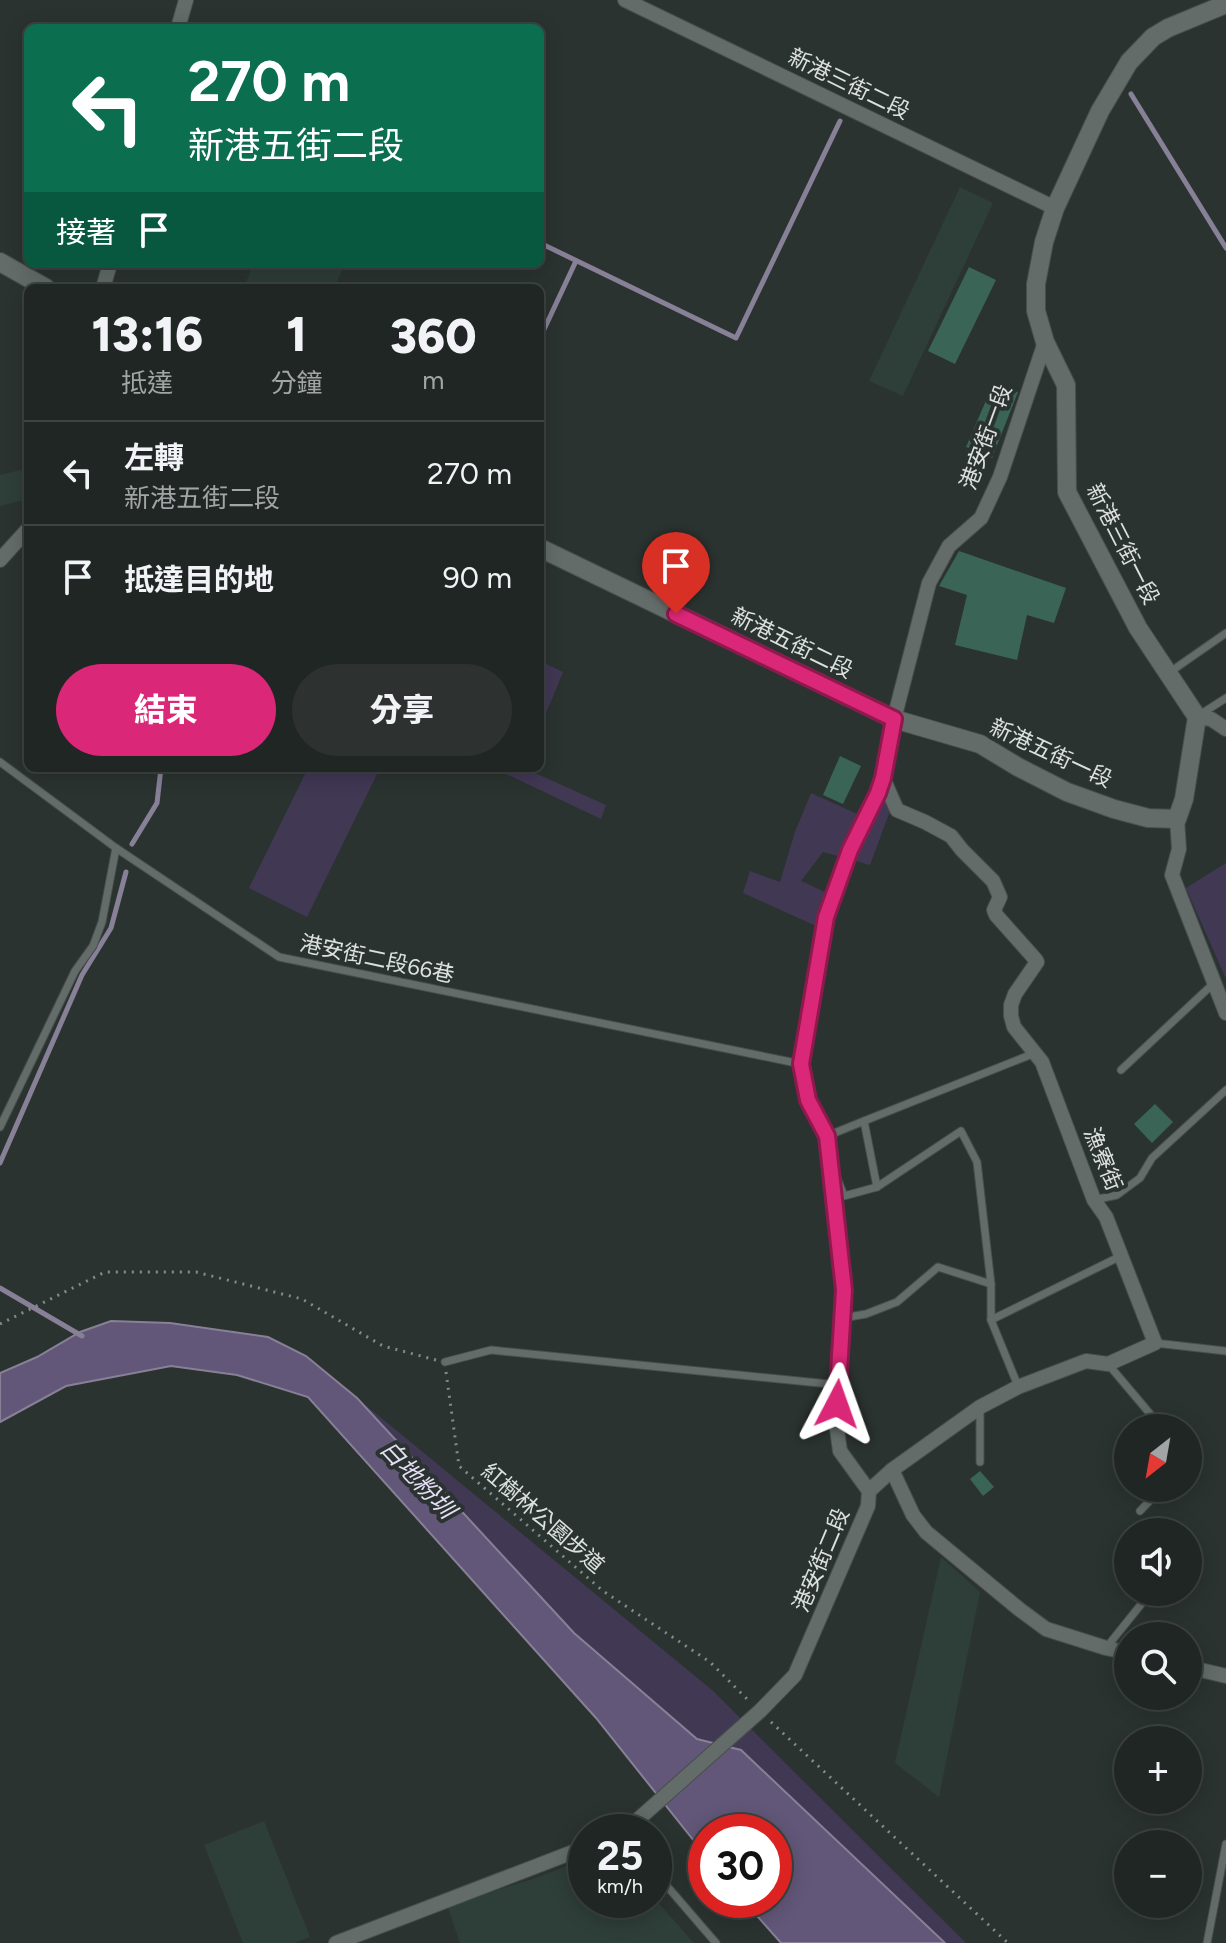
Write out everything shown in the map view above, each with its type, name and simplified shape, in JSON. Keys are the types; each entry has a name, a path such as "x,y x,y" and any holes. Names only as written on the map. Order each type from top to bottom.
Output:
{"street":[{"path":"179,24 186,0"},
{"name":"新港三街二段","path":"625,0 1055,208"},
{"path":"1055,208 1100,111 1129,62 1153,37 1168,28 1226,4"},
{"name":"新港三街一段","path":"1055,208 1044,242 1036,284 1036,311 1045,342 1066,385 1067,492 1138,628 1197,717"},
{"path":"0,262 39,284"},
{"name":"港安街一段","path":"894,719 929,583 949,546 981,518 1000,477 1045,342"},
{"path":"0,560 24,533"},
{"name":"新港五街二段","path":"544,550 894,719"},
{"path":"1226,729 1211,719 1197,717 1184,799 1177,819 1179,849 1172,875 1226,1013"},
{"name":"港安街二段","path":"644,1814 760,1711 795,1675 868,1506 869,1491 840,1451 836,1422 844,1290 827,1136 808,1100 801,1064 826,917 850,850 878,793 894,719"},
{"name":"新港五街一段","path":"894,719 980,744 1067,792 1114,809 1148,818 1177,819"},
{"name":"漁寮街","path":"883,778 897,810 951,836 996,887 1000,897 994,910 996,915 1037,962 1011,1005 1014,1027 1042,1062 1094,1200 1106,1217 1155,1343"},
{"path":"869,1491 892,1470 980,1407 1018,1387 1086,1361 1108,1364 1155,1343"},
{"path":"892,1470 913,1515 926,1532 1019,1609 1046,1629 1114,1650"},
{"path":"1202,1670 1226,1676"},
{"path":"336,1943 568,1854"}],"lane":[{"path":"1168,673 1226,633"},
{"path":"1197,717 1226,698"},
{"name":"港安街二段66巷","path":"1,766 116,848 279,957 801,1064"},
{"path":"0,1127 75,971 93,946 102,922 116,848"},
{"path":"1121,1070 1214,983"},
{"path":"827,1136 1035,1053"},
{"path":"1094,1200 1117,1195 1140,1178 1152,1158 1226,1090"},
{"path":"864,1121 877,1187"},
{"path":"830,1157 844,1196 877,1187 961,1131 977,1162 991,1284 991,1320 1018,1387"},
{"path":"991,1320 1121,1256"},
{"path":"843,1318 866,1314 897,1302 938,1267 991,1284"},
{"path":"1155,1343 1226,1351"},
{"path":"445,1362 491,1350 839,1385"},
{"path":"1108,1364 1150,1414"},
{"path":"980,1407 980,1462"},
{"path":"1140,1511 1149,1502"},
{"path":"1106,1648 1140,1606"},
{"path":"1207,1943 1226,1844"},
{"path":"672,1892 716,1943"}],"path":[{"path":"0,1324 105,1272 196,1272 302,1299 383,1346 445,1362"},
{"name":"紅樹林公園步道","path":"445,1362 459,1466 603,1591 710,1662 1008,1943"}],"shaded area":[{"path":"960,187 993,203 903,396 869,381"},
{"path":"252,268 343,268 336,284 245,284"},
{"path":"24,469 24,500 0,506 0,475"},
{"path":"544,663 563,672 544,718"},
{"path":"306,772 378,772 307,917 249,888"},
{"path":"502,772 533,772 606,805 601,819"},
{"path":"883,780 897,792 870,865 823,852 801,881 825,892 816,926 743,893 750,871 780,882 811,793 866,818"},
{"path":"1226,863 1226,979 1186,888"},
{"path":"357,1398 712,1690 966,1943 844,1943 792,1861 792,1814 721,1814"},
{"path":"941,1557 980,1592 939,1797 895,1763"},
{"path":"264,1821 310,1937 294,1943 243,1943 204,1845"},
{"path":"568,1866 568,1918 672,1918 694,1943 460,1943 447,1905"}],"water":[{"path":"111,1321 170,1323 268,1337 306,1356 357,1398 574,1633 697,1739 741,1750 945,1943 781,1943 759,1918 792,1918 792,1814 688,1814 688,1833 596,1718 308,1397 237,1375 171,1366 66,1386 0,1422 0,1373 37,1357 80,1332"}],"building":[{"path":"969,267 996,280 955,364 928,351"},
{"path":"994,382 1018,392 992,458 966,447"},
{"path":"959,551 1066,588 1054,623 1027,615 1017,660 955,645 967,595 939,586"},
{"path":"840,756 861,766 843,804 823,795"},
{"path":"1155,1104 1173,1122 1152,1143 1134,1124"},
{"path":"980,1471 994,1487 983,1496 970,1479"}],"waterway":[{"name":"白地粉圳","path":"1131,94 1226,248"},
{"path":"544,245 736,338 840,121"},
{"path":"544,329 576,261"},
{"path":"132,844 157,803 161,772"},
{"path":"0,1163 82,975 111,928 126,872"},
{"path":"0,1288 82,1336"}],"route":[{"path":"676,614 894,719 878,793 850,850 826,917 801,1064 808,1100 827,1136 844,1290 837,1404"}]}
